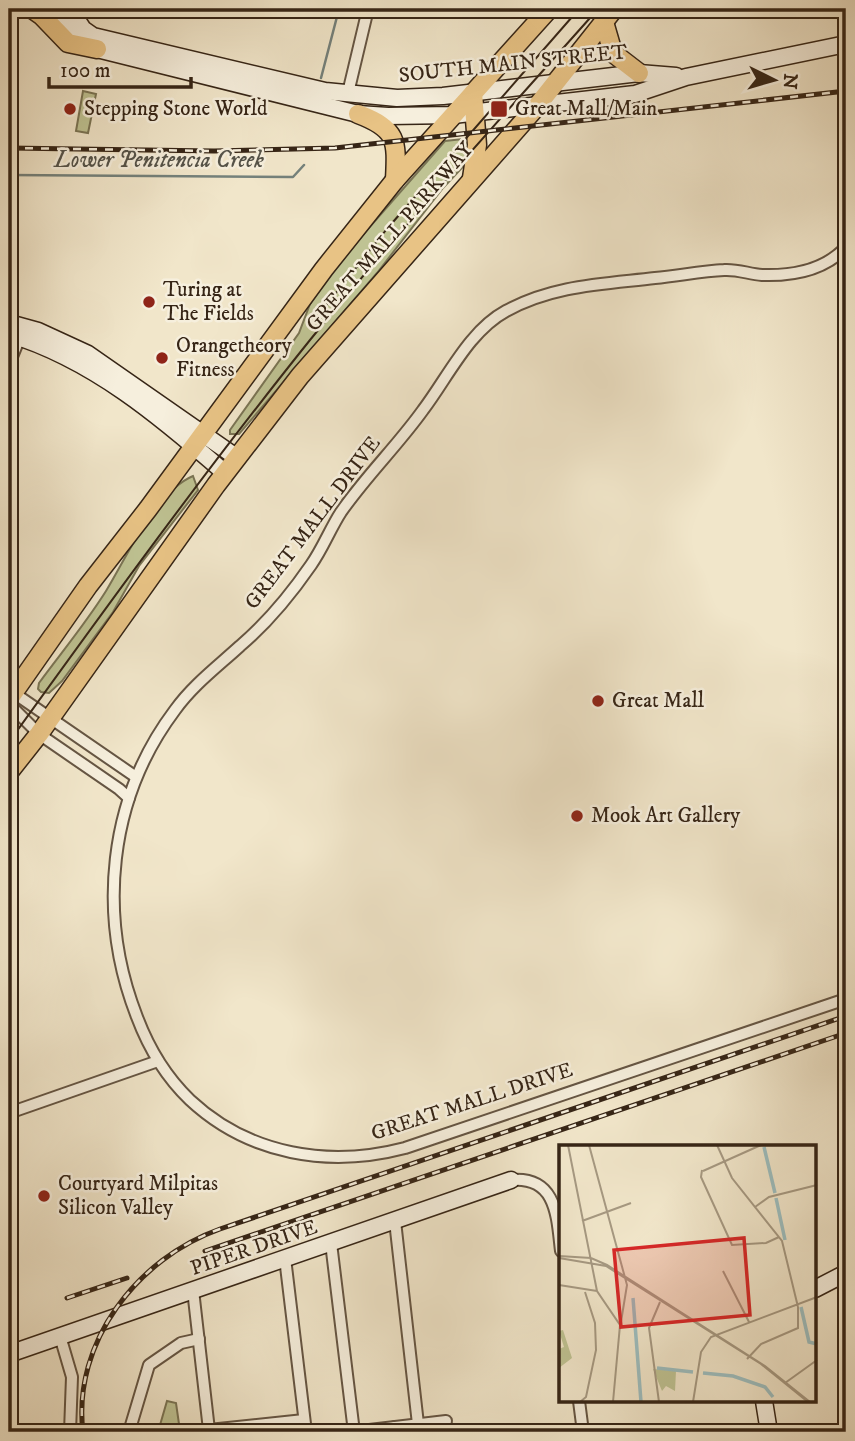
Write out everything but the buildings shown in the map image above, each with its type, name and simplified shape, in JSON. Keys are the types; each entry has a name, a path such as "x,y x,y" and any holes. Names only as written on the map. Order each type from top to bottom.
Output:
{"main road":[{"path":"32,9 68,43 97,49"},
{"name":"SOUTH MAIN STREET","path":"56,9 68,29 97,49 236,77 325,91 397,98 474,93 639,73 685,77"},
{"name":"SOUTH MAIN STREET","path":"70,9 83,29 93,36 358,114 388,116 453,115 635,94 685,77 846,44"},
{"name":"GREAT MALL PARKWAY","path":"10,696 88,586 324,269 395,180 549,9"},
{"path":"609,15 613,53 639,73"},
{"name":"GREAT MALL PARKWAY","path":"9,772 51,718 236,457 300,376 537,106 609,15"},
{"path":"472,178 477,145 474,93"},
{"path":"358,114 378,121 390,131 396,152 395,180"},
{"path":"9,323 38,331 88,354 199,440 225,473"},
{"path":"14,336 51,349 89,369 180,434 236,457"},
{"name":"PIPER DRIVE","path":"9,1354 511,1180"},
{"path":"816,1288 846,1273"},
{"path":"764,1402 769,1432"}],"street":[{"path":"348,93 368,9"},
{"name":"GREAT MALL DRIVE","path":"846,247 834,259 804,271 766,275 720,270 570,288 518,305 492,320 473,340 421,412 342,511 318,554 286,598 172,713 136,777 129,798 115,858 114,924 120,963 131,1002 146,1040 177,1087 202,1111 243,1136 296,1154 353,1158 405,1148 846,999"},
{"path":"9,363 14,336"},
{"path":"10,696 51,718 136,777"},
{"path":"10,696 39,734 129,798"},
{"path":"9,1113 158,1061"},
{"path":"511,1180 519,1179 539,1184 548,1193 556,1211 559,1235"},
{"path":"395,1222 418,1424"},
{"path":"331,1243 353,1432 395,1430 446,1421"},
{"path":"285,1258 306,1432"},
{"path":"193,1290 209,1430 262,1428 304,1420"},
{"path":"60,1336 72,1377 70,1432"},
{"path":"129,1432 149,1365 181,1343 199,1339"},
{"path":"579,1402 583,1432"}],"green space":[{"path":"83,91 96,94 88,133 76,131"},
{"path":"472,138 472,157 443,188 377,273 239,434 230,434 230,430 299,333 310,304 321,286 445,141"},
{"path":"193,476 198,490 139,566 113,612 62,681 49,693 41,692 38,689 39,683 98,603 154,510 179,484"},
{"path":"167,1401 176,1403 179,1424 177,1432 158,1432"}],"waterway":[{"name":"Lower Penitencia Creek","path":"321,78 339,9"},
{"name":"Lower Penitencia Creek","path":"9,175 293,177 304,165"}],"tram line":[{"path":"316,318 386,230 579,9"},
{"path":"9,742 194,489 310,340 416,214 598,9"}],"railway":[{"path":"9,148 214,151 335,148 846,91"},
{"path":"83,1432 82,1399 88,1366 100,1336 117,1308 138,1282 162,1260 190,1242 220,1229 846,1016"},
{"path":"205,1251 846,1033"},
{"path":"67,1298 127,1278"}],"place":[{"name":"Stepping Stone World","path":"70,109"},
{"name":"Great Mall/Main","path":"499,109"},
{"name":"Turing at The Fields","path":"149,302"},
{"name":"Orangetheory Fitness","path":"162,358"},
{"name":"Great Mall","path":"598,701"},
{"name":"Mook Art Gallery","path":"577,816"},
{"name":"Courtyard Milpitas Silicon Valley","path":"44,1196"}]}
